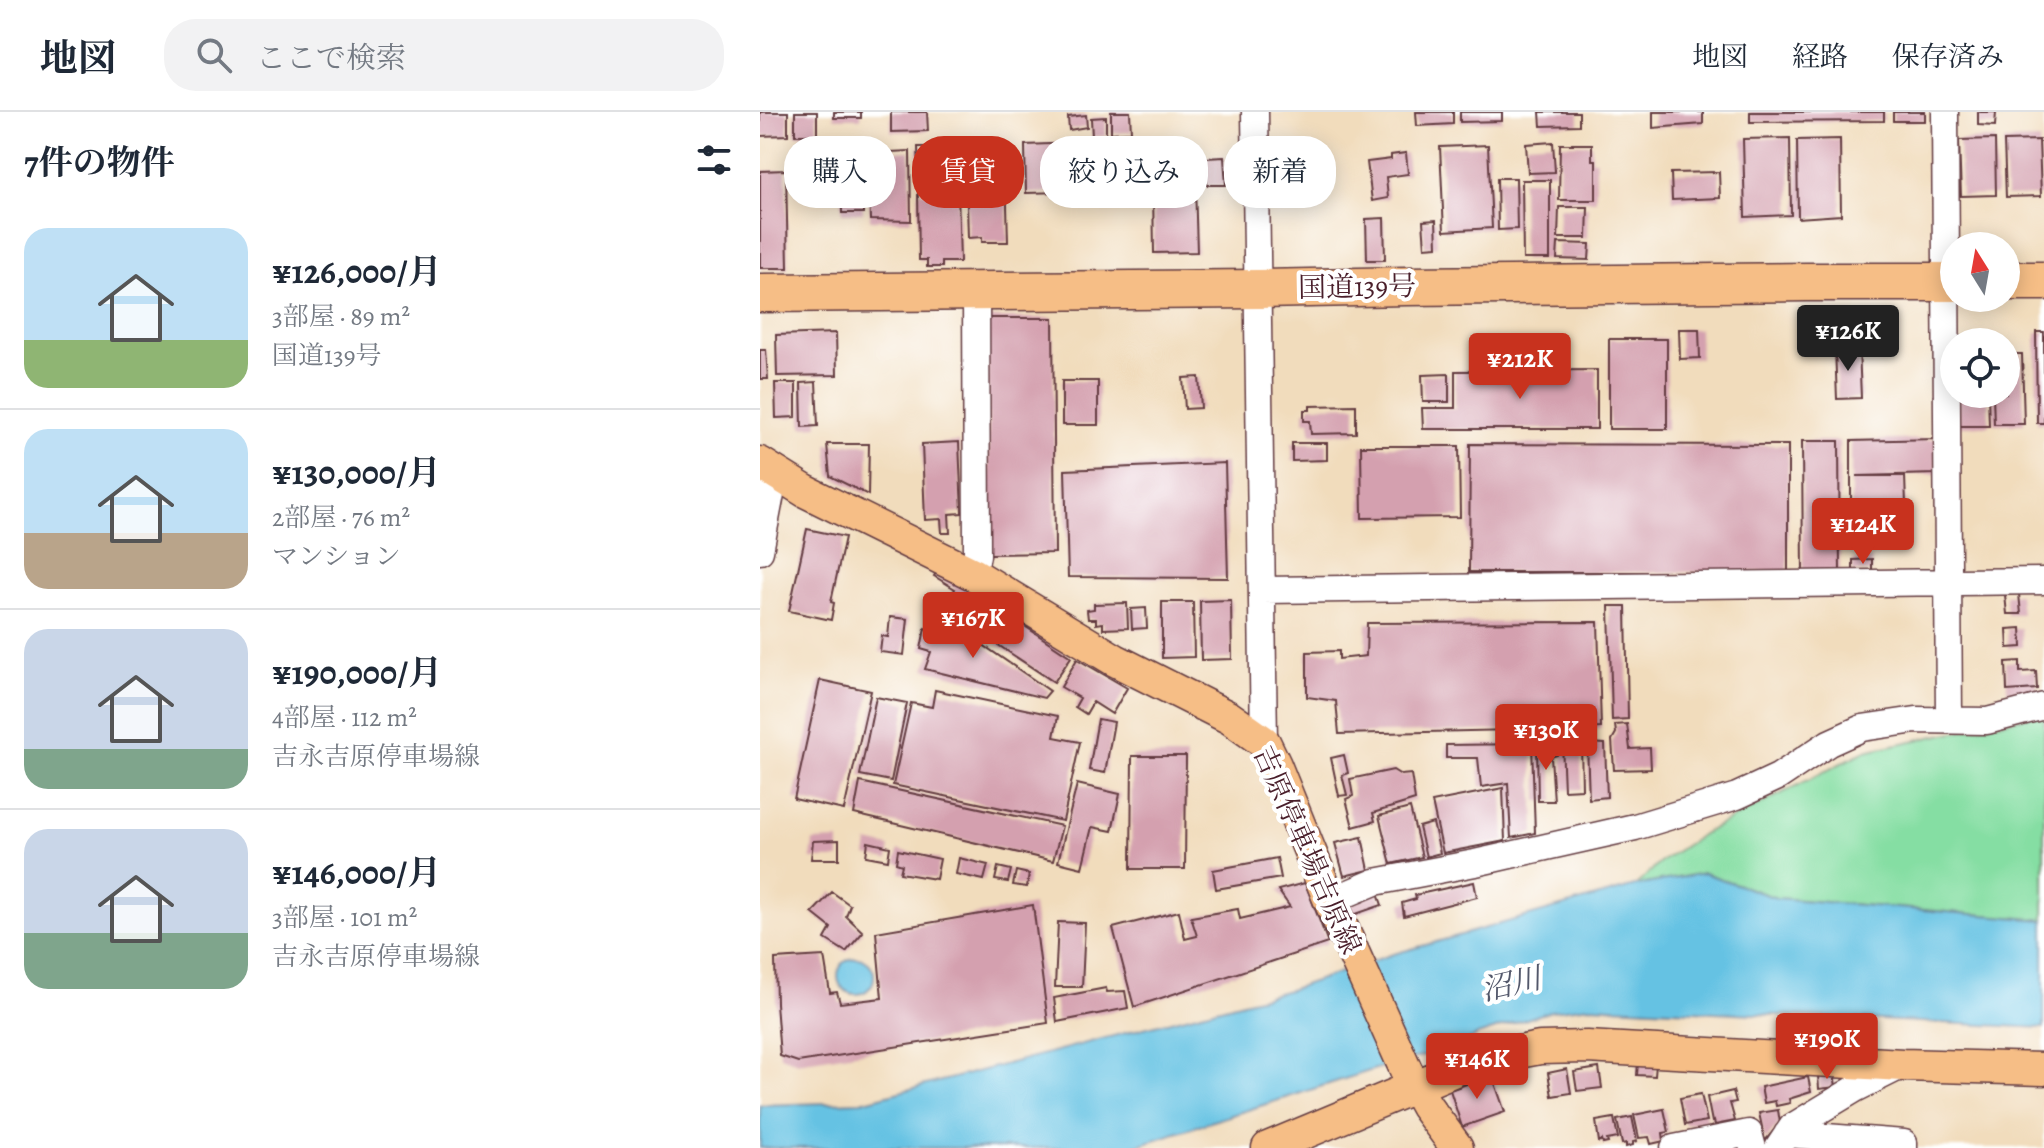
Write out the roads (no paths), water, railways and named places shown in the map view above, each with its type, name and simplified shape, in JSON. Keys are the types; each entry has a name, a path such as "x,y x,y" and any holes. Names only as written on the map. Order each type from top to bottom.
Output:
{"highway":[{"path":"2020,281 2044,281"},
{"name":"国道139号","path":"760,293 1940,282"}],"main road":[{"name":"吉原停車場吉原線","path":"767,468 805,491 973,574 1115,660 1230,718 1264,742 1330,901 1411,1078 1426,1106 1457,1148"},
{"path":"1268,1148 1411,1078 1481,1059 1540,1048 1587,1047 1903,1065 2044,1069"}],"street":[{"path":"1255,112 1264,742"},
{"path":"1945,112 1949,232"},
{"path":"973,574 977,555 976,290"},
{"path":"1949,719 1950,312"},
{"path":"760,551 767,468"},
{"path":"1263,590 2044,581"},
{"path":"1330,901 1375,882 1635,827 1737,796 1778,777 1829,743 1862,728 1916,720 1987,721 2044,706"},
{"path":"1782,1141 1792,1127 1855,1089 1903,1065"},
{"path":"1674,1148 1749,1133 1753,1148"},
{"path":"1782,1141 1904,1143 1904,1148"}],"water":[{"name":"沼川","path":"1704,873 1776,898 2044,920 2044,1028 1590,1006 1551,1011 1478,1035 1458,1047 1385,1066 1129,1148 760,1148 760,1105 861,1102 1289,990 1390,955 1635,886"},
{"path":"856,958 869,963 874,976 869,989 856,994 843,989 838,976 843,963"}]}
